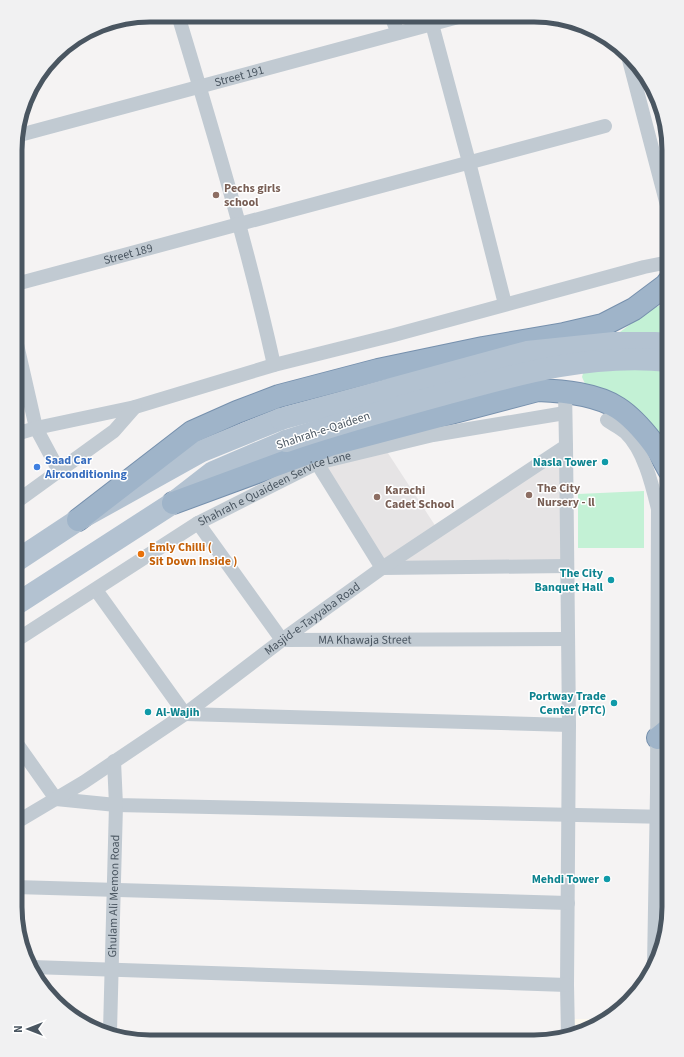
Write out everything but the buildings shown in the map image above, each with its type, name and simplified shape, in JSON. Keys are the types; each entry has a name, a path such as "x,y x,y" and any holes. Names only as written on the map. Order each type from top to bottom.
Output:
{"highway":[{"path":"78,520 192,432 237,412 279,396 378,370 603,325 634,308 662,288"},
{"path":"564,334 574,343 578,356 576,376 565,391"},
{"path":"173,503 333,444 538,390 565,391 598,399 618,408 637,423 654,444 662,458"}],"main road":[{"name":"Shahrah-e-Qaideen","path":"22,557 78,520 202,451 280,419 527,352 614,343 662,344"},
{"name":"Shahrah-e-Qaideen","path":"22,601 173,503 213,472 286,441 344,422 524,372 576,363 619,359 662,361"}],"street":[{"path":"180,22 200,86 259,296 274,365"},
{"path":"393,22 398,33"},
{"name":"Street 191","path":"23,134 440,22"},
{"path":"432,24 505,304"},
{"path":"630,65 662,185"},
{"name":"Street 189","path":"22,282 605,126"},
{"path":"22,432 135,407 274,365 394,335 505,304 662,263"},
{"path":"22,366 36,428 59,471"},
{"path":"565,391 569,725 568,1030"},
{"path":"22,498 114,431 135,407"},
{"name":"Shahrah e Quaideen Service Lane","path":"22,637 198,523 317,463 433,435 565,413"},
{"path":"607,420 625,433 640,453 651,479 658,508 662,688"},
{"name":"Masjid-e-Tayyaba Road","path":"22,819 84,782 185,714 282,640 382,568 566,446"},
{"path":"317,463 382,568 567,566"},
{"path":"198,523 282,640"},
{"path":"96,590 185,714 569,725"},
{"name":"MA Khawaja Street","path":"282,640 568,639"},
{"path":"22,750 56,799 116,806 662,817"},
{"name":"Ghulam Ali Memon Road","path":"110,1028 116,806 114,761"},
{"path":"655,948 662,834"},
{"path":"22,887 568,903"},
{"path":"37,967 567,985"}],"shaded area":[{"path":"566,446 567,566 382,568 317,463 384,447 438,530"},
{"path":"568,1019 596,1019 583,1025 568,1030"}],"green space":[{"path":"662,304 662,443 586,386 582,377 588,356 648,311"},
{"path":"644,491 644,548 578,548 578,494"}],"place":[{"name":"Pechs girls school","path":"216,195"},
{"name":"Nasla Tower","path":"605,462"},
{"name":"Saad Car Airconditioning","path":"37,467"},
{"name":"The City Nursery - ll","path":"529,495"},
{"name":"Karachi Cadet School","path":"377,497"},
{"name":"Emly Chilli ( Sit Down Inside )","path":"141,554"},
{"name":"The City Banquet Hall","path":"611,580"},
{"name":"Portway Trade Center (PTC)","path":"614,703"},
{"name":"Al-Wajih","path":"148,712"},
{"name":"Mehdi Tower","path":"607,879"}]}
